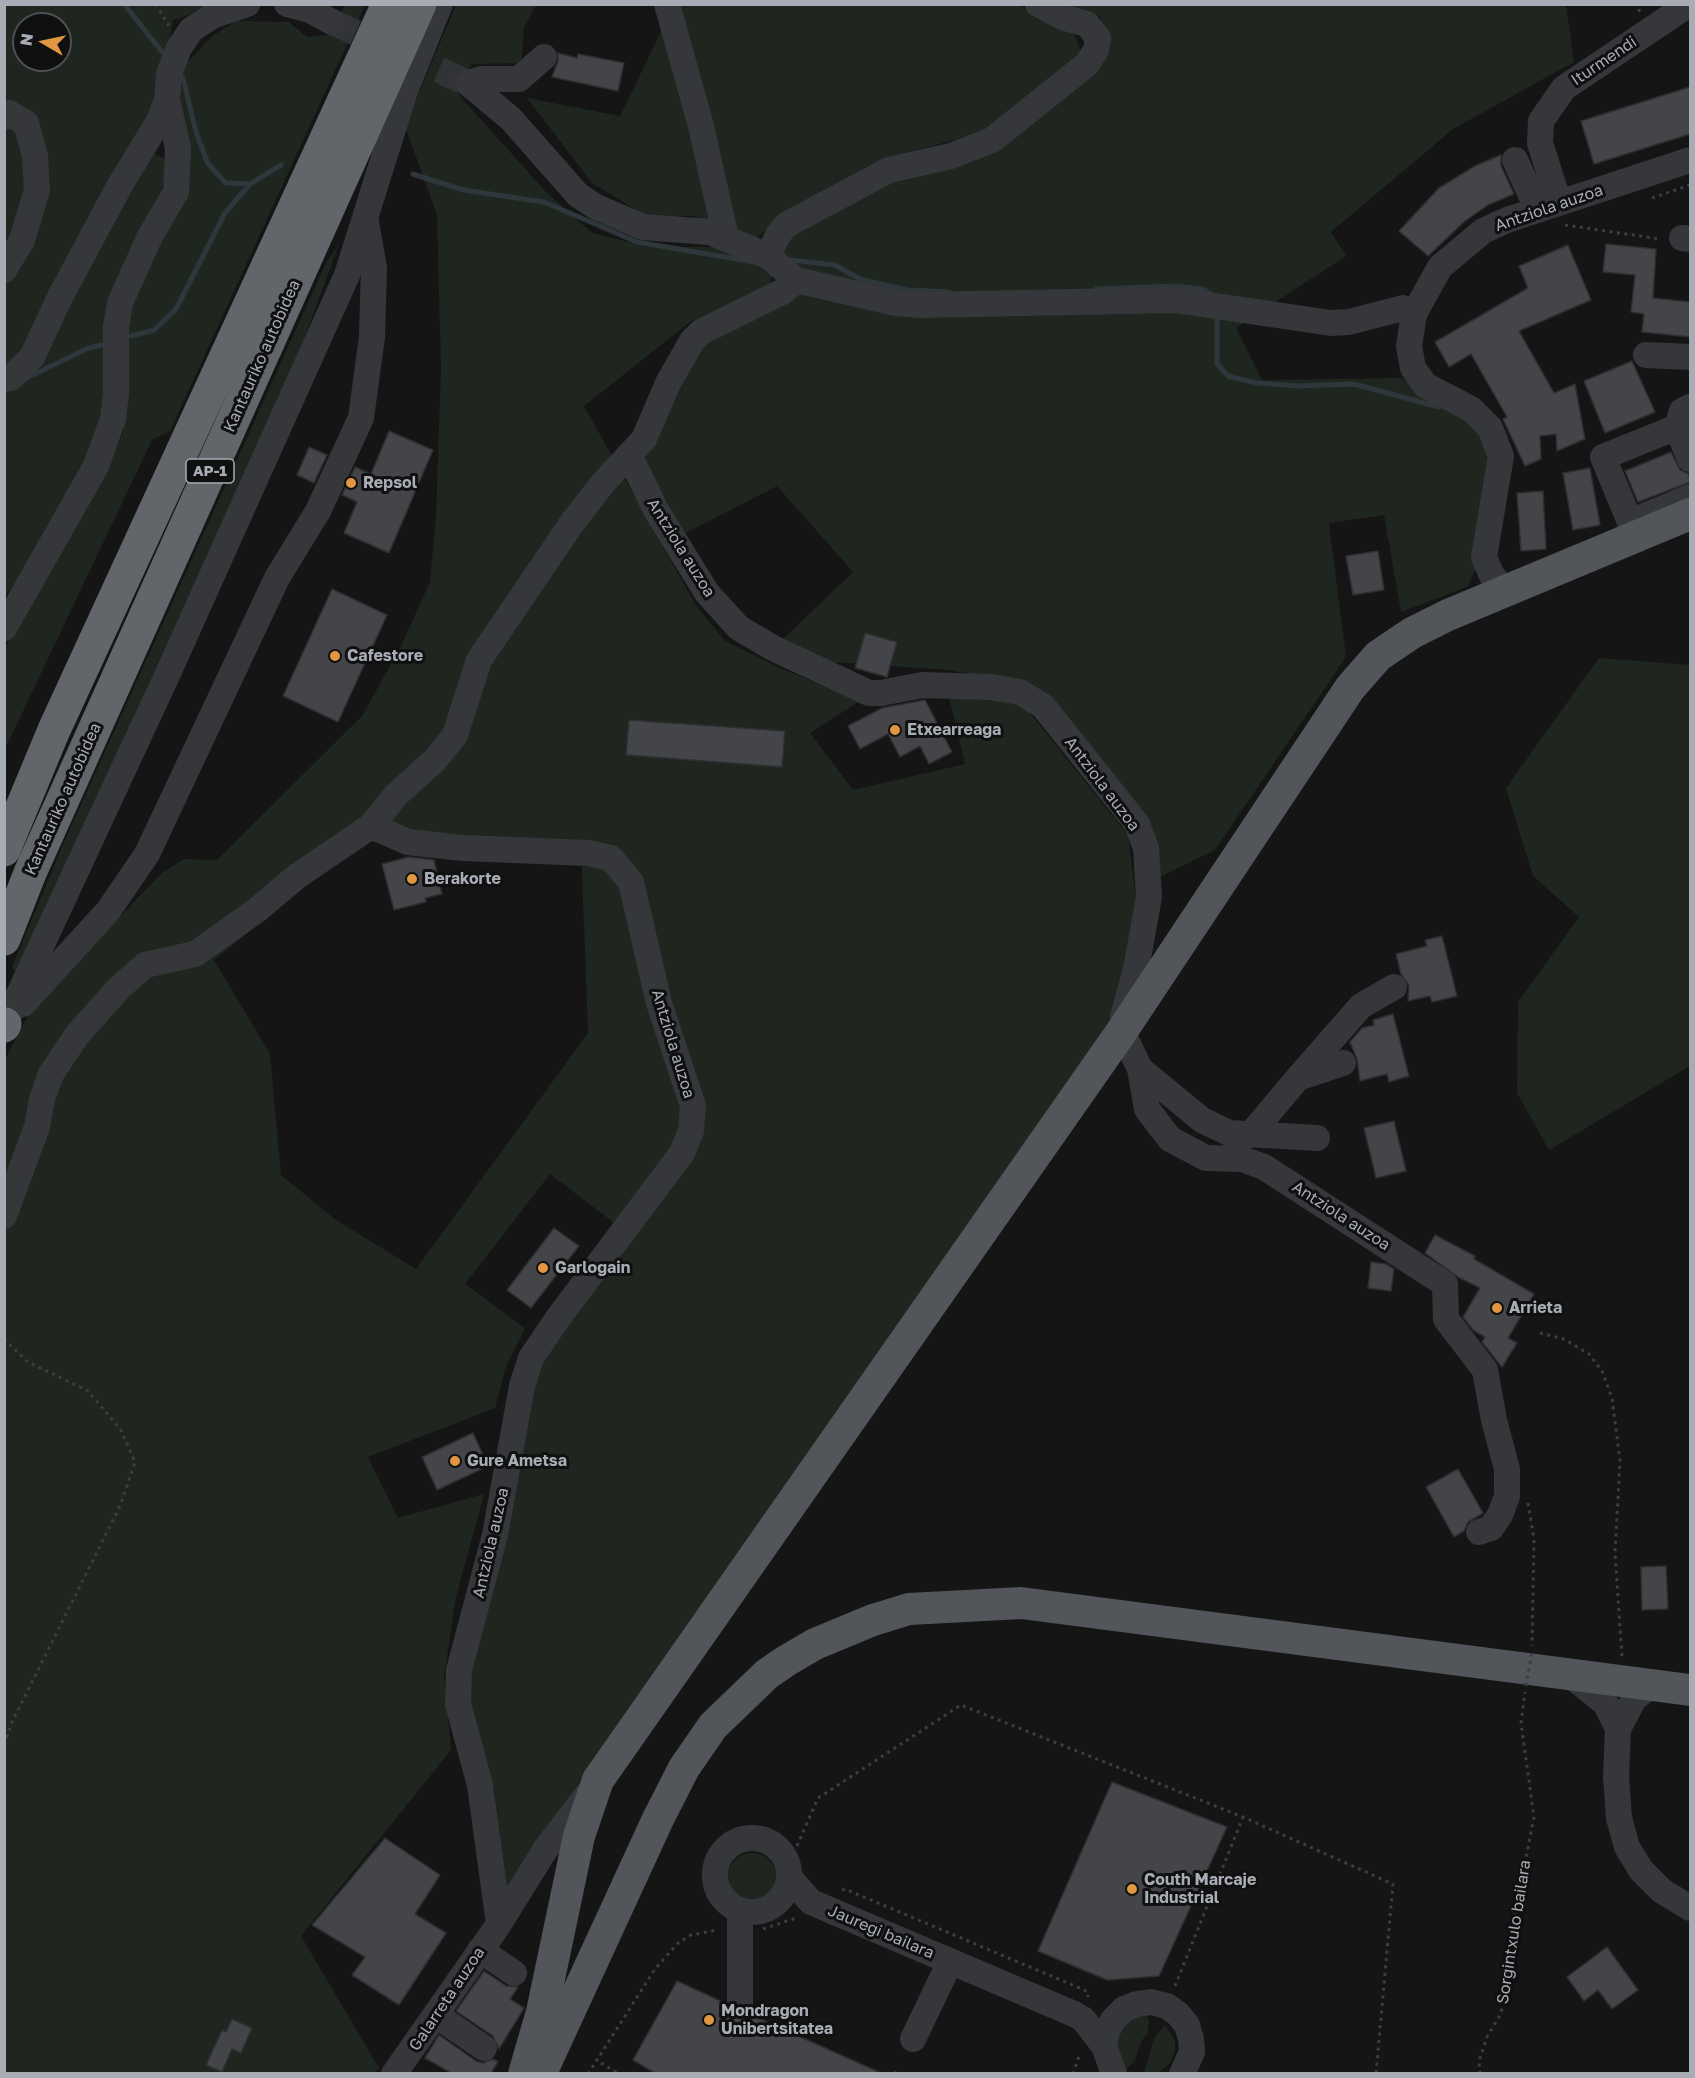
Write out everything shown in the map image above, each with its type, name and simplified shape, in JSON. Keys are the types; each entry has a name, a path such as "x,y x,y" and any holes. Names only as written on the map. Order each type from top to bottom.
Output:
{"highway":[{"name":"Kantauriko autobidea","path":"4,850 54,730 388,4"},
{"name":"Kantauriko autobidea","path":"4,939 30,873 420,4"},
{"path":"4,813 31,764 54,730"}],"main road":[{"path":"524,2073 542,2013 579,1836 598,1780 1122,1031 1350,688 1378,656 1412,633 1690,514"},
{"path":"541,2073 658,1818 684,1768 707,1734 767,1674 815,1644 842,1632 909,1609 1020,1603 1690,1690"}],"street":[{"path":"4,379 11,378 32,357 104,216 159,121 167,100 169,74 178,48 191,30 230,8 247,4"},
{"path":"286,4 310,10 332,22"},
{"path":"5,1025 169,671 347,275 404,94 440,4"},
{"path":"667,4 704,137 726,238"},
{"path":"768,256 786,225 889,170 951,156 992,140 1087,64 1096,50 1098,38 1087,24 1065,18 1038,4"},
{"name":"Iturmendi","path":"1551,214 1540,143 1540,121 1564,88 1689,4"},
{"path":"544,57 519,79 482,79 468,83 511,119 578,195 596,207 644,226 689,228 726,238 768,256 790,277 896,303 921,305 1175,300 1331,323 1349,322 1403,308 1414,314"},
{"path":"4,628 92,474 113,419 116,393 116,327 120,303 150,236 176,192 178,148 167,100"},
{"path":"4,117 9,113 26,123 35,156 38,190 22,240 4,270"},
{"path":"1515,160 1551,214"},
{"name":"Antziola auzoa","path":"1507,591 1492,576 1484,558 1501,456 1490,428 1471,409 1425,385 1413,368 1409,346 1414,314 1440,267 1461,247 1483,231 1551,214 1690,160"},
{"path":"5,1025 108,911 147,854 277,578 318,511 335,477 361,418 372,337 374,268 366,217"},
{"path":"4,1216 37,1127 42,1100 51,1074 77,1035 119,988 145,965 195,954 258,910 296,876 371,826 396,795 435,760 450,741 463,712 479,660 572,523 603,483 644,439 668,382 692,341 701,332 784,291 791,285 790,277"},
{"path":"1646,355 1690,357"},
{"path":"1690,459 1684,417 1603,457 1630,522 1690,497"},
{"name":"Antziola auzoa","path":"629,456 656,510 707,594 739,628 773,648 869,693 881,693 922,684 990,687 1020,692 1043,706 1137,824 1146,848 1149,897 1122,1031 1140,1069 1147,1109 1170,1139 1206,1158 1242,1160 1264,1167 1445,1284 1446,1319 1485,1370 1494,1419 1507,1468 1508,1496 1500,1515 1491,1528 1479,1532"},
{"name":"Antziola auzoa","path":"371,826 408,842 463,848 588,853 611,858 631,882 659,1003 693,1106 690,1131 682,1153 558,1318 531,1358 522,1386 495,1535 459,1670 459,1704 480,1785 499,1924"},
{"path":"1250,1135 1361,1006 1394,987"},
{"path":"1298,1078 1343,1063"},
{"path":"1140,1069 1202,1120 1229,1133 1317,1138"},
{"path":"1570,1676 1606,1704 1618,1729"},
{"path":"1637,1684 1634,1699 1618,1729 1616,1777 1619,1818 1627,1846 1641,1870 1662,1892 1690,1908"},
{"name":"Galarreta auzoa","path":"404,2071 436,2015 499,1924 545,1850 598,1780"},
{"path":"733,1921 773,1906 785,1892 790,1878 788,1863 781,1851 770,1842 756,1838 733,1843 719,1859 716,1881 719,1892 729,1905 733,1921 740,2003"},
{"name":"Jauregi bailara","path":"790,1878 808,1909"},
{"name":"Jauregi bailara","path":"773,1906 808,1909 1085,2012 1107,2063"},
{"path":"480,1950 514,1973"},
{"name":"Jauregi bailara","path":"914,2039 950,1962"},
{"path":"1107,2063 1107,2031 1120,2013 1137,2004 1151,2002 1167,2006 1187,2025 1192,2052 1182,2073"},
{"path":"1085,2012 1120,2013"},
{"path":"436,2015 484,2048"}],"path":[{"path":"1551,214 1565,225 1667,240 1686,239"},
{"path":"1540,1333 1564,1339 1589,1354 1602,1371 1612,1398 1620,1461 1615,1553 1637,1684"},
{"path":"4,1339 28,1362 87,1391 121,1430 135,1462 120,1506 12,1722 4,1745"},
{"name":"Sorgintxulo bailara","path":"1480,2073 1479,2061 1487,2037 1500,2015 1506,1996 1509,1944 1534,1817 1522,1715 1532,1651"},
{"path":"797,1846 818,1798 961,1705 1243,1817 1393,1884 1376,2073"},
{"path":"1174,1989 1243,1817"},
{"path":"839,1892 845,1889 1082,1989 1088,1992 1085,2012"},
{"path":"758,1930 808,1909"},
{"path":"588,2073 655,1970 678,1943 733,1921"},
{"path":"1073,2073 1081,2055 1077,2046"},
{"path":"601,2063 619,2073"},
{"path":"895,2073 897,2068"}],"shaded area":[{"path":"5,5 205,5 187,16 173,20 168,50 144,130 149,151 168,160 162,191 119,279 105,415 92,451 23,572 5,596"},
{"path":"344,5 365,5 170,431 152,440 5,749 5,648 104,475 123,433 125,326 135,283 168,223 174,92 184,66 211,37 236,21 289,22 307,37 330,35"},
{"path":"456,5 536,5 524,27 521,63 471,64 459,95 546,192 592,233 649,247 718,247 772,272 770,288 690,322 584,406 695,604 725,641 780,668 860,701 810,733 853,790 965,764 948,693 994,697 1026,708 1128,835 1136,899 1116,1011 938,1274 506,1888 494,1788 466,1710 467,1667 528,1396 549,1350 689,1157 680,1125 671,1154 617,1225 550,1174 465,1284 525,1328 506,1367 495,1408 368,1457 398,1518 484,1494 456,1597 444,1677 451,1750 301,1936 379,2068 373,2074 5,2074 5,1059 32,1008 163,872 184,859 217,860 362,716 401,646 430,582 436,516 441,368 437,215 405,126","holes":["385,823 407,834 581,844 588,1033 416,1269 336,1220 281,1175 270,1054 214,960"]},
{"path":"674,5 1019,5 1074,34 1081,51 1072,67 986,132 885,158 779,219 755,239 694,216 648,217 592,183 527,98 620,116"},
{"path":"1054,5 1566,5 1574,62 1453,129 1331,232 1346,256 1236,328 1262,380 1402,378 1482,428 1493,456 1477,567 1467,587 1401,612 1384,515 1329,523 1346,657 1215,850 1160,877 1148,821 1039,688 950,670 832,662 781,641 853,572 777,486 684,534 641,457 693,353 728,326 801,292 780,254 791,232 892,179 992,152 1104,37 1100,16"},
{"path":"339,244 300,350 17,974 12,967 64,842 326,263"},
{"path":"1599,658 1690,665 1690,1066 1549,1150 1517,1093 1518,1002 1579,917 1533,876 1506,788"},
{"path":"752,1853 769,1860 776,1877 769,1894 752,1901 735,1894 728,1877 735,1860"},
{"path":"1142,2014 1147,2015 1149,2022 1147,2035 1142,2040 1134,2062 1125,2071 1115,2054 1117,2033 1122,2024"},
{"path":"1165,2025 1175,2041 1175,2051 1170,2063 1158,2073 1144,2073 1154,2038"}],"building":[{"path":"558,53 577,58 578,54 624,63 618,91 552,77 558,61"},
{"path":"1690,87 1690,134 1594,164 1581,121"},
{"path":"1501,155 1501,166 1514,194 1488,205 1465,221 1428,256 1399,231 1439,188 1475,166"},
{"path":"1606,244 1656,249 1653,298 1690,302 1690,337 1642,332 1644,314 1631,312 1635,275 1603,272"},
{"path":"1568,245 1591,300 1519,331 1554,393 1575,384 1585,439 1557,451 1556,434 1540,436 1541,459 1525,466 1503,419 1507,417 1471,354 1449,367 1435,342 1528,288 1519,266"},
{"path":"1632,361 1655,412 1605,433 1584,381"},
{"path":"389,431 433,450 389,553 344,533 357,502 342,495 355,467 371,474"},
{"path":"309,447 327,455 314,483 297,475"},
{"path":"1671,452 1680,470 1689,474 1690,482 1638,502 1625,471"},
{"path":"1590,468 1600,525 1573,530 1563,473"},
{"path":"1543,491 1546,549 1521,551 1517,493"},
{"path":"1378,551 1384,590 1353,595 1346,556"},
{"name":"Cafestore","path":"332,589 387,615 338,722 283,696"},
{"path":"865,633 897,642 887,677 855,668"},
{"name":"Etxearreaga","path":"925,700 952,752 929,764 920,746 900,757 888,734 860,749 848,726 882,708"},
{"path":"629,720 785,731 782,767 626,755"},
{"name":"Berakorte","path":"409,857 434,860 442,894 425,898 426,902 394,910 382,864"},
{"path":"1442,936 1457,996 1432,1002 1430,996 1408,1001 1409,986 1401,974 1396,954 1427,946 1425,940"},
{"path":"1393,1014 1409,1076 1389,1082 1387,1074 1360,1081 1357,1059 1350,1042 1362,1028 1374,1025 1373,1020"},
{"path":"1394,1121 1406,1171 1376,1178 1364,1128"},
{"name":"Garlogain","path":"554,1228 579,1246 531,1308 507,1290"},
{"name":"Arrieta","path":"1435,1235 1475,1256 1474,1259 1534,1294 1508,1338 1517,1343 1502,1367 1482,1342 1485,1337 1473,1330 1463,1317 1480,1288 1458,1277 1425,1253"},
{"path":"1371,1262 1386,1264 1394,1269 1391,1291 1368,1288"},
{"name":"Gure Ametsa","path":"473,1433 488,1466 437,1490 422,1457"},
{"path":"1458,1469 1483,1513 1468,1522 1464,1531 1454,1537 1426,1487"},
{"path":"1666,1566 1668,1609 1642,1610 1641,1567"},
{"name":"Couth Marcaje Industrial","path":"1112,1782 1227,1827 1159,1976 1107,1980 1038,1951"},
{"path":"385,1838 440,1875 415,1914 446,1933 399,2005 352,1975 365,1957 312,1925"},
{"path":"1607,1947 1638,1990 1612,2009 1598,1990 1584,2001 1567,1977"},
{"path":"484,1971 506,1986 518,1987 510,1999 524,2008 499,2049 493,2036 456,2011"},
{"name":"Mondragon Unibertsitatea","path":"677,1981 725,2003 733,2016 741,2018 749,2014 881,2073 655,2073 633,2060"},
{"path":"232,2019 252,2028 241,2053 232,2049 222,2072 206,2065 222,2030 226,2032"},
{"path":"439,2035 476,2061 483,2063 493,2059 498,2062 491,2073 451,2073 425,2058"}],"waterway":[{"path":"124,4 162,52"},
{"path":"183,78 196,132 208,164 226,183 250,184"},
{"path":"131,336 154,330 176,309 225,213 250,184 281,165"},
{"path":"413,174 463,190 544,202 637,242 754,262"},
{"path":"791,260 835,265 860,279 908,290 949,292"},
{"path":"1096,289 1174,286 1202,289 1211,294"},
{"path":"1217,321 1217,364 1228,376 1256,383 1298,386 1354,384 1439,407"},
{"path":"25,379 86,349 101,345"}],"tunnel":[{"path":"332,22 468,83"}],"place":[{"name":"Repsol","path":"351,483"},
{"name":"Cafestore","path":"335,656"},
{"name":"Etxearreaga","path":"895,730"},
{"name":"Berakorte","path":"412,879"},
{"name":"Garlogain","path":"543,1268"},
{"name":"Arrieta","path":"1497,1308"},
{"name":"Gure Ametsa","path":"455,1461"},
{"name":"Couth Marcaje Industrial","path":"1132,1889"},
{"name":"Mondragon Unibertsitatea","path":"709,2020"}]}
